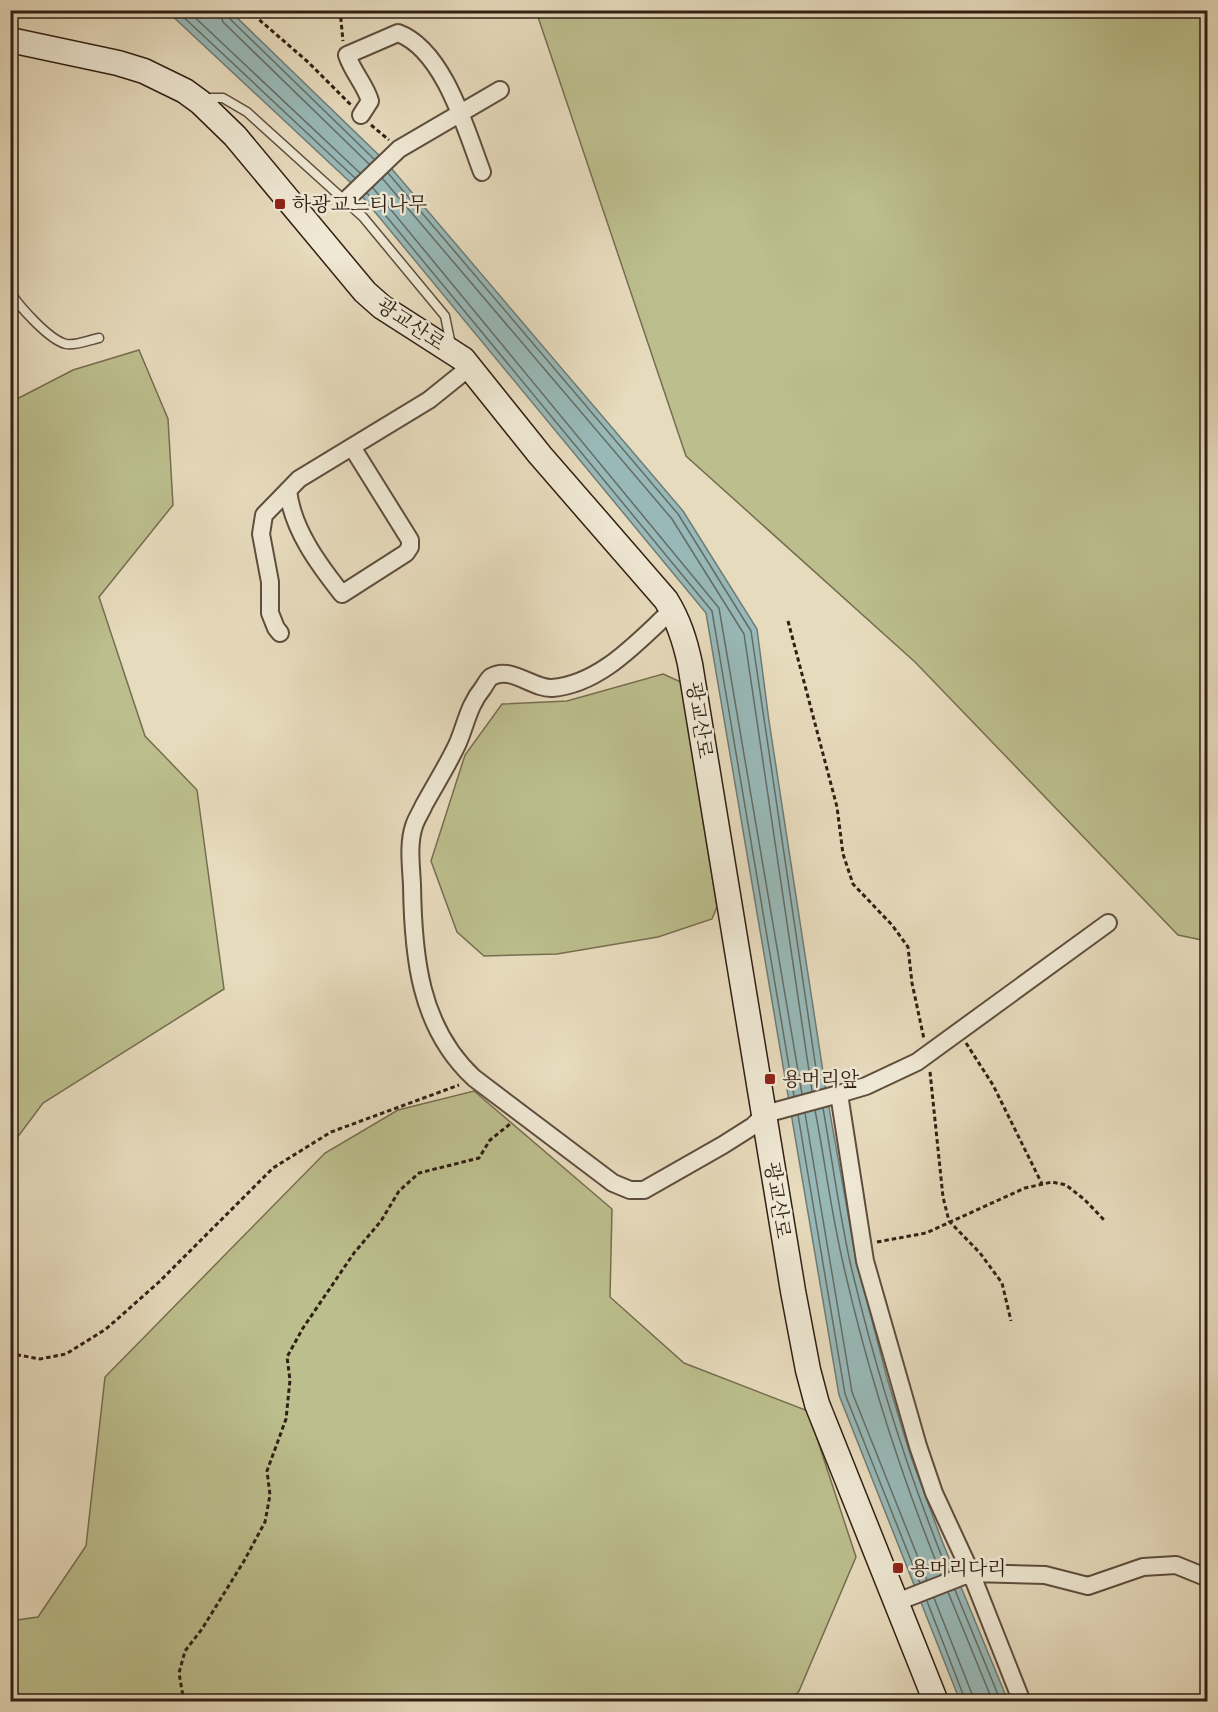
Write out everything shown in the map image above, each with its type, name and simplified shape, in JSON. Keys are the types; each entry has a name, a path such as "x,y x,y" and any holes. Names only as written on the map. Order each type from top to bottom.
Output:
{"street":[{"path":"361,115 370,101 347,55 399,33 411,38 428,56 452,92 482,172"},
{"name":"광교산로","path":"10,40 118,63 144,71 196,98 235,136 365,292 382,307 463,359 540,455 666,600 672,610 684,640 690,664 772,1112 793,1291 811,1381 829,1436 903,1599 936,1701"},
{"path":"350,197 397,152 500,90"},
{"path":"280,633 270,614 270,582 261,534 264,514 299,479 429,400 470,368"},
{"path":"288,490 299,527 317,562 342,594 406,553 410,547 410,540 352,447"},
{"path":"672,610 594,676 566,686 549,688 506,673 491,677 473,701 457,745 414,824 411,842 412,911 421,983 428,1009 447,1046 460,1065 474,1078 613,1183 630,1190 644,1190 723,1145 772,1112 836,1095 876,1081 917,1062 1108,923"},
{"path":"836,1095 857,1198 862,1246 918,1446 934,1493 1022,1701"},
{"path":"903,1599 969,1573 1046,1575 1088,1586 1143,1567 1176,1565 1208,1578"}],"lane":[{"path":"196,98 222,98 247,112 350,197 363,217 445,316 452,352"},
{"path":"10,292 17,303 52,337 66,344 99,338"}],"path":[{"path":"248,10 308,62 397,152"},
{"path":"340,10 341,34 347,55"},
{"path":"1204,10 1208,14"},
{"path":"788,621 837,807 843,855 853,884 892,925 908,947 912,983 928,1054 943,1197 949,1221 980,1254 1002,1283 1011,1321"},
{"path":"958,1031 993,1084 1042,1184"},
{"path":"10,1351 18,1355 40,1359 66,1354 106,1329 159,1282 273,1168 331,1132 376,1114 447,1091 474,1078"},
{"path":"184,1701 179,1673 185,1651 202,1629 265,1522 270,1495 267,1471 286,1419 290,1380 287,1358 303,1328 354,1253 381,1221 399,1191 419,1173 479,1158 490,1140 522,1114"},
{"path":"862,1246 926,1233 1025,1188 1052,1182 1066,1185 1085,1200 1104,1220"}],"green space":[{"path":"536,11 1207,11 1207,941 1178,935 915,662 686,456"},
{"path":"139,350 168,419 173,505 99,597 145,736 197,790 224,989 43,1103 11,1146 11,402 73,370"},
{"path":"663,674 681,682 717,907 712,919 658,937 557,954 484,956 457,932 431,861 465,755 502,704 567,701"},
{"path":"474,1091 612,1209 610,1297 684,1363 808,1411 856,1557 799,1691 790,1701 11,1701 10,1621 38,1617 86,1546 105,1377 325,1153 398,1110"}],"water":[{"path":"167,11 230,11 386,162 683,511 757,629 826,1091 856,1259 887,1378 910,1454 942,1541 1008,1701 960,1701 839,1395 706,613 351,183"}],"place":[{"name":"하광교느티나무","path":"280,204"},
{"name":"용머리앞","path":"770,1079"},
{"name":"용머리다리","path":"898,1568"}]}
